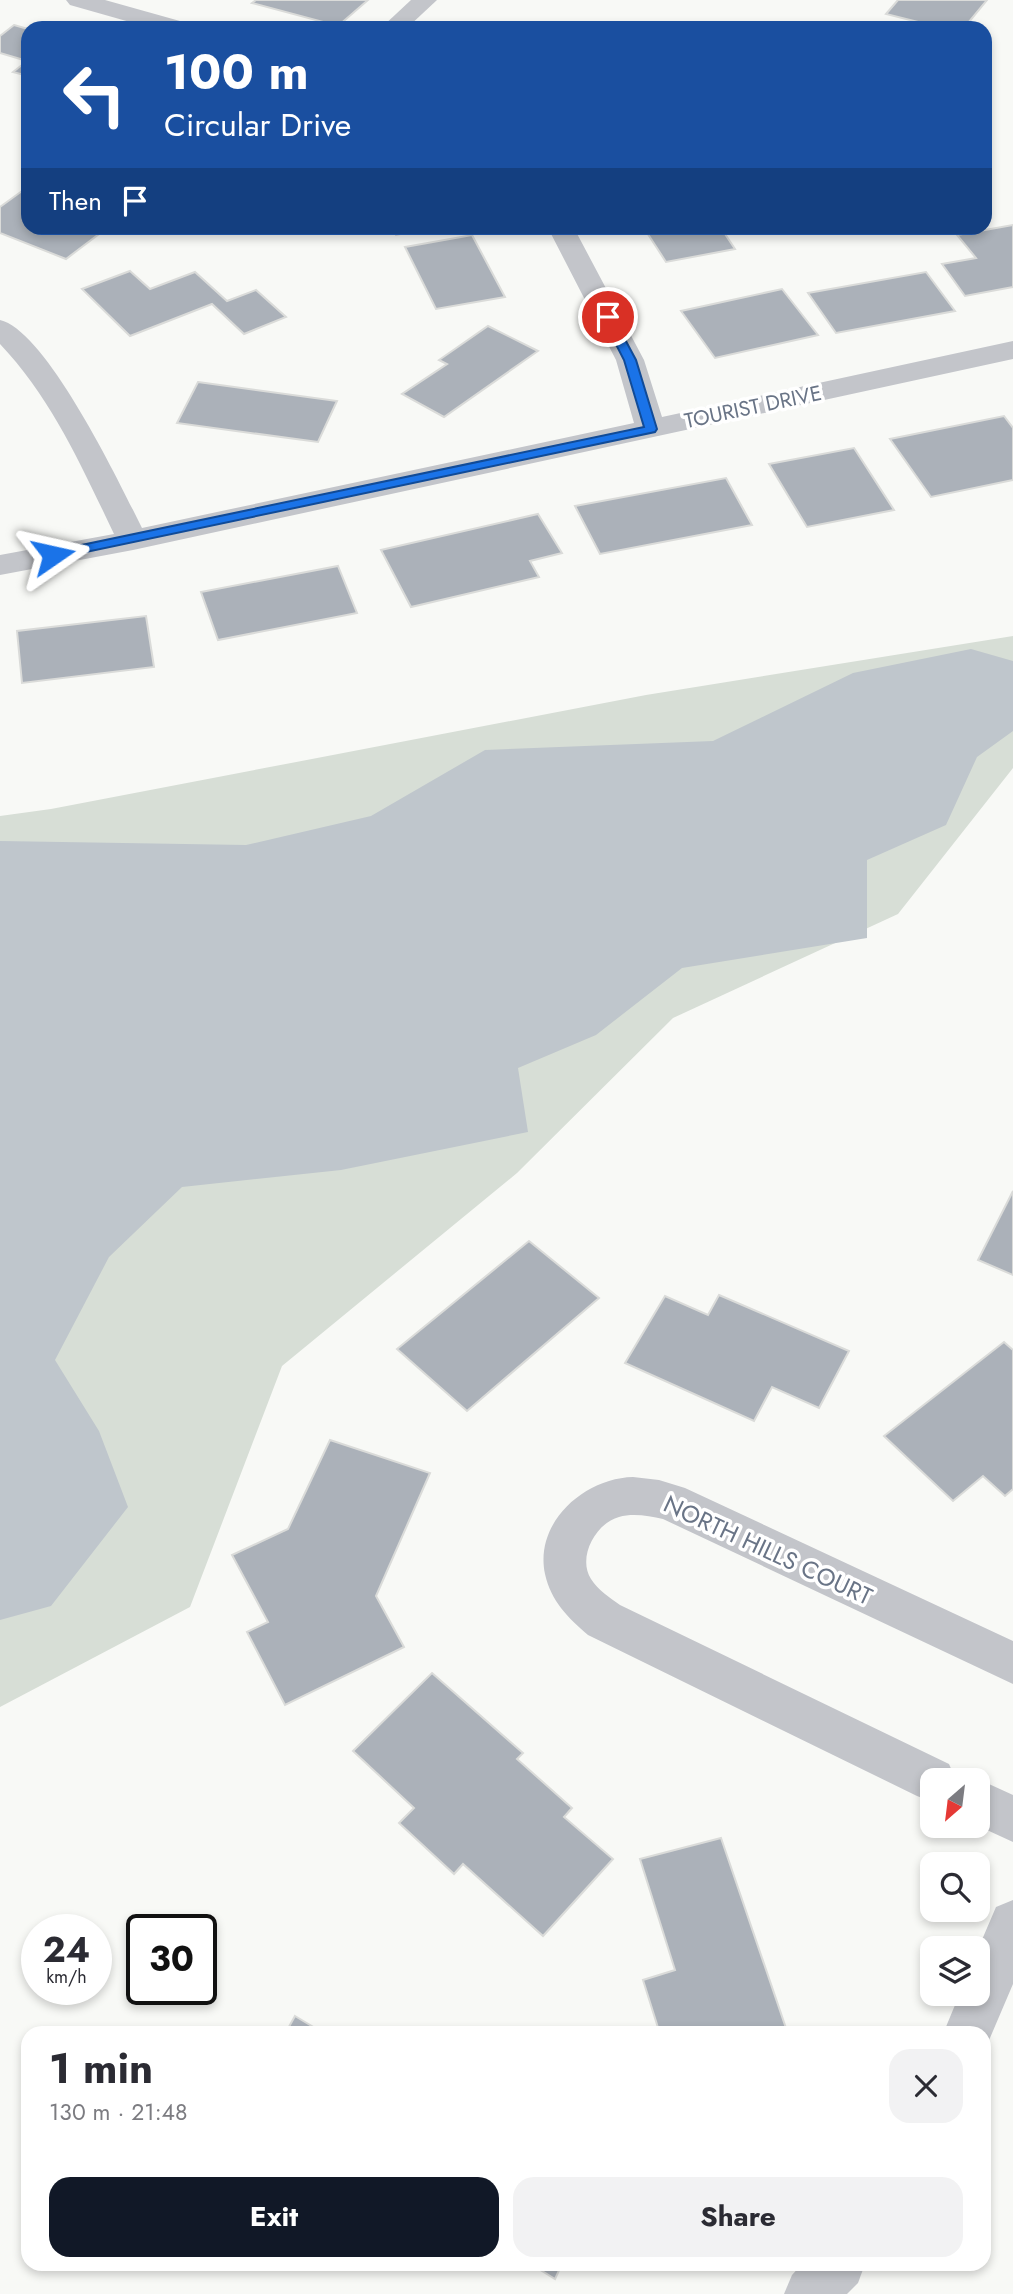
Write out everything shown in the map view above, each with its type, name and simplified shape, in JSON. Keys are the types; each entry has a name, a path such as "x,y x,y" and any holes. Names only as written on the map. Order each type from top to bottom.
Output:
{"street":[{"path":"78,0 153,21"},
{"path":"401,21 425,0"},
{"path":"565,235 630,360 650,429"},
{"path":"0,328 25,354 75,422 133,540"},
{"name":"TOURIST DRIVE","path":"0,565 133,540 1013,350"},
{"name":"NORTH HILLS COURT","path":"920,1774 604,1620 586,1607 573,1590 566,1570 566,1550 572,1531 585,1514 603,1502 625,1496 647,1496 670,1502 1013,1663"},
{"path":"990,1808 1013,1819"},
{"path":"971,2026 1013,1924"},
{"path":"811,2294 832,2271"}],"shaded area":[{"path":"1013,636 1013,768 898,914 673,1018 517,1173 282,1366 190,1607 0,1707 0,816 51,809 646,695"},
{"path":"971,649 1013,661 1013,731 977,757 946,825 867,860 867,938 682,968 596,1035 518,1068 528,1132 341,1170 182,1187 109,1257 55,1360 99,1431 128,1507 51,1606 0,1620 0,841 246,845 371,816 485,750 713,741 853,673"}],"building":[{"path":"256,0 368,0 344,21 319,21 252,3"},
{"path":"898,0 987,0 970,21 914,21 886,14"},
{"path":"14,25 21,27 21,59 0,53 0,36"},
{"path":"21,66 21,74 13,72"},
{"path":"21,192 21,235 98,235 66,259 0,233 0,207"},
{"path":"1013,225 1013,287 965,296 942,264 976,258 957,235 992,235 992,229"},
{"path":"472,235 505,297 436,309 405,247"},
{"path":"649,235 726,235 735,249 666,262"},
{"path":"130,271 150,289 195,272 227,301 256,290 286,317 244,334 212,304 130,336 82,289"},
{"path":"926,272 955,311 836,333 808,293"},
{"path":"782,289 818,335 715,358 681,311"},
{"path":"488,326 538,351 444,417 402,394 447,364 439,360"},
{"path":"198,382 337,401 318,442 177,423"},
{"path":"1004,416 1013,428 1013,480 931,497 890,439"},
{"path":"854,448 894,510 807,527 769,464"},
{"path":"726,478 752,525 600,554 575,506"},
{"path":"538,514 562,553 530,561 539,577 411,607 381,550"},
{"path":"338,566 357,613 218,640 201,592"},
{"path":"146,616 154,667 22,683 17,631"},
{"path":"1013,1191 1013,1275 978,1260"},
{"path":"529,1241 599,1298 467,1411 397,1349"},
{"path":"719,1295 849,1351 819,1408 772,1387 754,1421 625,1363 665,1296 708,1315"},
{"path":"1004,1342 1013,1350 1013,1489 1005,1496 983,1476 953,1501 884,1436"},
{"path":"330,1440 430,1473 376,1596 404,1647 285,1705 247,1632 268,1622 232,1555 288,1529"},
{"path":"432,1673 523,1753 517,1759 572,1808 564,1817 613,1859 543,1936 463,1864 454,1874 399,1823 414,1808 353,1751"},
{"path":"721,1838 785,2026 657,2026 643,1980 675,1970 640,1859"},
{"path":"295,2016 312,2026 289,2026"},
{"path":"542,2271 559,2271 555,2279"}],"route":[{"path":"53,555 650,429 630,360 608,317"}]}
